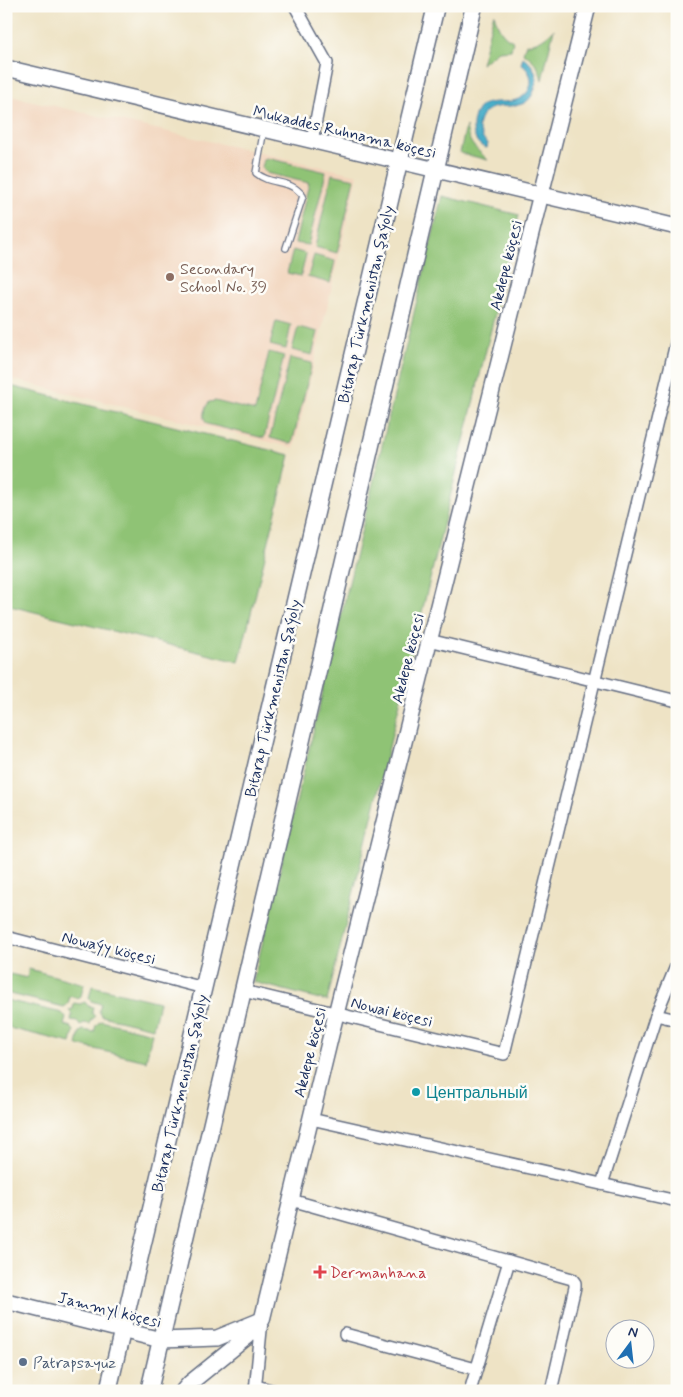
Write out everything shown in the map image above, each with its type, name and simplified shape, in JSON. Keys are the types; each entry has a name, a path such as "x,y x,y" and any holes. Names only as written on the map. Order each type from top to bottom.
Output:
{"main road":[{"name":"Bitarap Türkmenistan şaýoly","path":"108,1391 436,6"},
{"path":"149,1391 474,6"}],"street":[{"path":"295,6 327,62 312,141"},
{"name":"Akdepe köçesi","path":"262,1320 336,1014 588,6"},
{"name":"Mukaddes Ruhnama köçesi","path":"6,68 677,227"},
{"path":"594,681 677,339"},
{"path":"429,640 677,701"},
{"name":"Nowai köçesi","path":"243,991 504,1054 594,681"},
{"name":"Nowaýy köçesi","path":"6,937 204,988"},
{"path":"602,1184 656,1015 677,964"},
{"path":"656,1015 677,1020"},
{"path":"311,1119 677,1201"},
{"path":"291,1200 572,1279 575,1287 550,1391"},
{"path":"470,1391 509,1261"},
{"name":"Jammyl köçesi","path":"6,1301 161,1340 216,1338 262,1320"},
{"path":"262,1320 256,1388 275,1391"},
{"path":"183,1391 190,1383 247,1337 262,1320"},
{"path":"345,1334 476,1369"}],"lane":[{"path":"264,130 256,173 261,178 296,187 303,196 286,248"}],"shaded area":[{"name":"Secondary School No. 39","path":"6,95 358,175 294,448 6,378"}],"green space":[{"path":"494,13 500,30 513,41 511,50 498,51 481,64"},
{"path":"554,29 542,80 536,64 523,53 526,44 542,40"},
{"path":"466,126 471,142 488,160 460,153"},
{"path":"267,158 326,172 308,245 295,243 309,183 266,173 262,167 264,159"},
{"path":"332,174 355,179 337,253 315,247"},
{"path":"442,196 519,215 327,1001 253,982"},
{"path":"293,250 306,254 301,276 287,273"},
{"path":"314,255 335,261 330,283 308,277"},
{"path":"276,321 291,325 286,349 270,345"},
{"path":"298,327 318,332 312,355 292,350"},
{"path":"269,352 284,356 264,438 207,424 204,419 204,413 209,402 215,401 255,411"},
{"path":"290,358 312,363 292,444 270,438"},
{"path":"6,385 290,455 239,662 6,605"},
{"path":"29,969 84,984 81,996 78,998 70,996 68,1004 64,1007 6,993 10,974 27,978"},
{"path":"92,986 159,1002 153,1028 102,1016 99,1011 101,1004 91,1001 89,998"},
{"path":"6,1000 62,1013 66,1018 64,1025 71,1027 74,1031 71,1043 9,1028 9,1024 6,1024"},
{"path":"85,1002 88,1006 93,1007 92,1013 95,1017 91,1020 90,1024 84,1023 80,1026 77,1021 71,1020 72,1015 69,1010 73,1009 74,1003 80,1004"},
{"path":"101,1021 152,1033 146,1061 77,1045 80,1032 83,1030 94,1032 96,1025"}],"water":[{"path":"523,57 532,65 536,75 533,94 522,104 500,106 483,114 478,127 483,139 488,143 487,148 482,146 474,135 475,115 483,105 516,100 526,93 531,84 531,78 526,68 521,64"}],"place":[{"name":"Secondary School No. 39","path":"170,277"},
{"name":"Центральный","path":"416,1092"},
{"name":"Dermanhana","path":"320,1272"},
{"name":"Patrapsayuz","path":"23,1362"}]}
